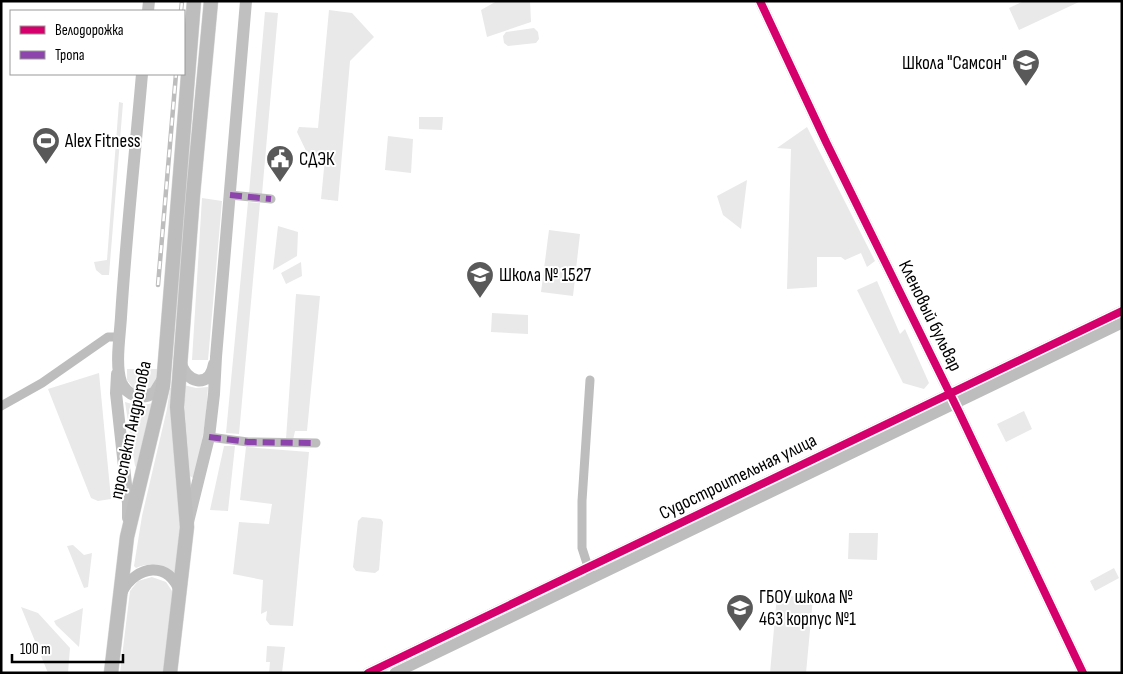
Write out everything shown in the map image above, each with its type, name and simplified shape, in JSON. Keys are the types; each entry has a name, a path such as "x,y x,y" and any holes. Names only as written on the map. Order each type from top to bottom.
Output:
{"main road":[{"name":"проспект Андропова","path":"111,673 128,538 163,386 194,1"},
{"name":"проспект Андропова","path":"170,673 187,527 177,407 193,195 211,1"},
{"path":"187,527 209,437 214,394 246,1"},
{"path":"128,538 128,503 116,393 142,75"},
{"path":"180,360 186,376 193,380 199,380 207,378 212,373 216,357"},
{"path":"119,367 120,379 125,389 136,396 146,396 155,392 164,376"}],"street":[{"name":"Кленовый бульвар","path":"760,1 1083,673"},
{"path":"230,195 271,199"},
{"name":"Судостроительная улица","path":"952,399 1122,311"},
{"name":"Судостроительная улица","path":"368,673 590,573 952,399 1122,323"},
{"path":"1,406 42,383 108,337 120,337"},
{"path":"590,380 582,501 582,548 590,573"},
{"path":"209,437 248,442 316,442"},
{"path":"122,592 127,582 133,577 142,572 152,570 170,576 175,581 180,593"},
{"name":"Судостроительная улица","path":"395,673 590,573"}],"shaded area":[{"path":"497,1 530,1 531,22 487,37 481,10"},
{"path":"1024,1 1079,2 1019,30 1009,8"},
{"path":"329,10 352,13 374,37 350,61 338,201 321,199 325,158 308,155 297,132 299,127 318,128"},
{"path":"265,12 278,13 262,194 249,193"},
{"path":"534,28 538,32 539,39 536,43 508,46 504,43 503,36 506,32"},
{"path":"119,102 123,103 109,275 102,275 96,270 94,262 107,260"},
{"path":"419,117 443,117 442,130 419,129"},
{"path":"807,127 875,261 867,267 861,253 845,260 841,257 817,257 817,287 787,289 791,149 777,148"},
{"path":"388,136 413,139 411,173 385,170"},
{"path":"747,180 741,229 723,215 717,196"},
{"path":"202,198 222,201 208,360 192,360"},
{"path":"248,202 260,203 239,434 226,433"},
{"path":"278,226 298,232 297,256 273,270"},
{"path":"549,230 580,234 573,296 541,292"},
{"path":"301,262 302,276 286,284 281,273"},
{"path":"877,281 900,334 905,329 929,383 924,389 903,383 857,290"},
{"path":"296,294 320,296 307,431 295,431 293,440 286,439"},
{"path":"492,313 528,315 528,334 491,332"},
{"path":"127,369 158,369 156,380 149,389 134,389 127,380"},
{"path":"99,373 111,499 98,501 91,498 48,389"},
{"path":"184,385 196,388 208,387 206,417 196,476 193,478 190,476"},
{"path":"170,388 172,388 181,528 177,572 174,574 156,565 136,568 134,566 142,516 167,409"},
{"path":"125,402 139,406 153,403 137,468 135,466"},
{"path":"1024,411 1032,429 1006,442 997,424"},
{"path":"224,446 235,446 228,511 210,510"},
{"path":"246,447 309,452 293,626 270,625 266,620 267,611 261,614 263,580 233,574 239,522 269,524 272,504 240,500"},
{"path":"362,517 381,519 383,522 379,570 375,573 356,571 353,567 358,521"},
{"path":"849,533 878,533 877,560 848,559"},
{"path":"73,545 84,555 92,553 88,587 84,588 67,546"},
{"path":"1114,568 1119,578 1095,591 1090,581"},
{"path":"152,577 166,582 174,594 164,673 120,673 130,591 138,581"},
{"path":"777,595 813,598 806,673 770,673"},
{"path":"21,607 38,613 70,648 68,673 48,673"},
{"path":"83,608 79,647 54,621"},
{"path":"267,646 285,647 282,673 269,673 270,662 266,662"}],"tram line":[{"path":"378,673 1122,314"}],"railway":[{"path":"181,10 182,1"},
{"path":"158,285 176,75"}],"marked path":[{"path":"230,195 271,199"},
{"path":"209,437 248,442 316,443"}],"cycle path":[{"path":"760,1 826,142 959,412 1083,673"},
{"path":"368,673 1122,311"}],"place":[{"name":"Школа \"Самсон\"","path":"1026,87"},
{"name":"Alex Fitness","path":"46,165"},
{"name":"СДЭК","path":"280,183"},
{"name":"Школа № 1527","path":"480,299"},
{"name":"ГБОУ школа № 463 корпус №1","path":"740,632"}]}
